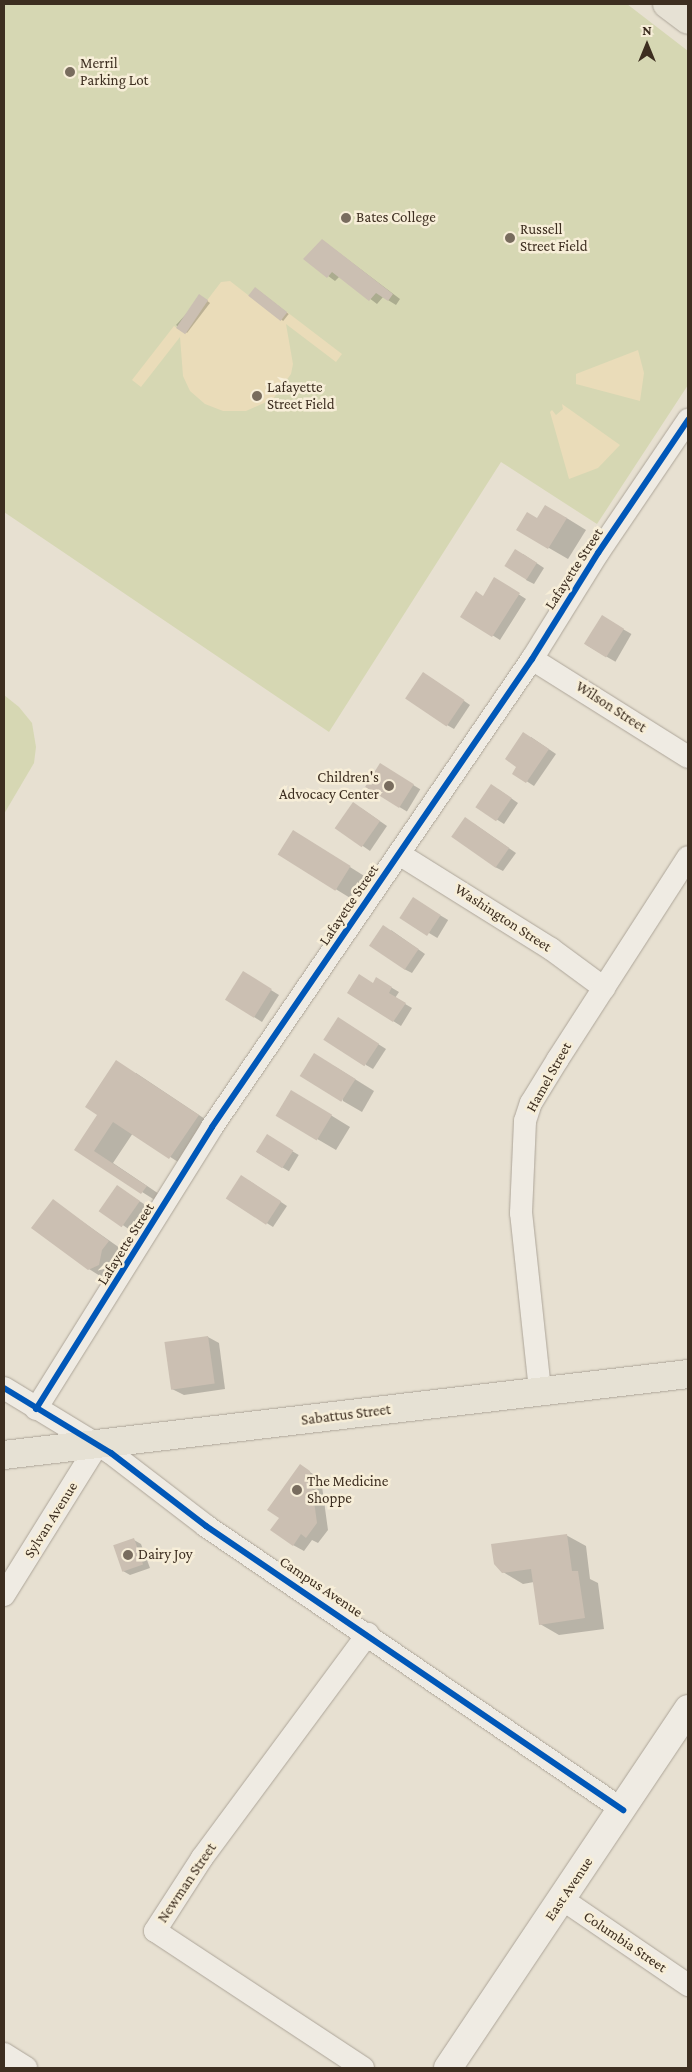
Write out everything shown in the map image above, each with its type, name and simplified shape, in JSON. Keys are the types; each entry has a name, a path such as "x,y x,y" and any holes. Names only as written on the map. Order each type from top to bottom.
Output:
{"main road":[{"path":"667,4 688,20"},
{"name":"Sabattus Street","path":"4,1455 540,1390 688,1374"},
{"name":"East Avenue","path":"448,2068 623,1810 688,1710"}],"street":[{"name":"Lafayette Street","path":"36,1410 212,1127 532,659 598,553 688,420"},
{"name":"Wilson Street","path":"532,659 688,757"},
{"name":"Washington Street","path":"399,854 551,949 604,988"},
{"name":"Hamel Street","path":"540,1390 521,1213 526,1121 531,1103 688,857"},
{"name":"Campus Avenue","path":"4,1388 36,1410 98,1444 206,1526 368,1634 623,1810"},
{"name":"Sylvan Avenue","path":"4,1595 98,1444"},
{"name":"Newman Street","path":"363,2068 155,1931 202,1858 368,1634"},
{"name":"Columbia Street","path":"562,1899 688,1985"},
{"path":"4,2054 26,2068"}],"green space":[{"name":"Bates College","path":"4,4 627,4 688,51 688,385 597,524 501,462 329,732 4,512"},
{"path":"4,695 19,707 32,723 36,747 34,763 4,814"}],"sand":[{"path":"230,281 280,320 287,312 342,354 336,362 286,324 293,364 291,374 273,399 246,411 223,411 205,404 190,391 183,376 180,337 141,387 132,380 174,326 183,332 221,282"},
{"path":"638,350 644,373 640,401 576,384 576,374"},
{"path":"562,404 620,445 598,468 569,479 550,412 552,410 556,415 563,409"}],"building":[{"path":"322,239 393,294 388,301 376,293 369,301 332,272 327,278 303,259"},
{"path":"255,287 287,312 281,321 248,296"},
{"path":"199,294 208,300 185,334 176,328"},
{"path":"545,505 567,518 548,549 516,530 527,512 537,518"},
{"path":"515,549 537,563 526,580 504,566"},
{"path":"494,577 520,593 492,637 460,617 476,591 483,596"},
{"path":"602,615 624,629 606,658 584,644"},
{"path":"423,672 464,700 447,726 405,699"},
{"path":"523,732 549,749 526,783 512,774 516,767 505,759"},
{"name":"Children's Advocacy Center","path":"380,763 414,784 399,808 365,787"},
{"path":"491,784 512,798 496,821 475,807"},
{"path":"353,802 380,821 362,847 335,828"},
{"path":"465,817 509,848 495,868 451,837"},
{"path":"293,830 351,866 335,891 278,855"},
{"path":"413,897 441,915 427,936 399,918"},
{"path":"383,925 419,949 405,970 369,946"},
{"path":"243,971 272,989 254,1018 225,1000"},
{"path":"359,974 373,983 376,977 392,987 389,993 406,1003 393,1022 347,993"},
{"path":"338,1017 379,1044 364,1066 323,1040"},
{"path":"314,1053 356,1079 341,1102 300,1076"},
{"path":"116,1060 199,1115 169,1159 113,1122 94,1151 147,1186 141,1194 74,1150 97,1115 85,1107"},
{"path":"291,1090 332,1115 317,1140 276,1116"},
{"path":"267,1134 293,1150 282,1168 256,1152"},
{"path":"241,1175 281,1201 266,1225 226,1198"},
{"path":"117,1185 140,1201 122,1227 99,1211"},
{"path":"53,1199 109,1241 102,1250 99,1265 88,1270 31,1228"},
{"path":"208,1336 215,1384 171,1390 164,1342"},
{"name":"The Medicine Shoppe","path":"300,1464 310,1471 317,1523 306,1538 301,1534 293,1546 270,1530 279,1518 267,1510"},
{"path":"567,1534 572,1571 578,1571 585,1618 539,1625 531,1569 502,1573 494,1564 491,1544"},
{"name":"Dairy Joy","path":"134,1538 143,1564 122,1572 113,1545"}],"cycle path":[{"path":"36,1409 212,1127 532,659 598,553 688,420"},
{"path":"4,1388 111,1453 206,1526 623,1810"}],"place":[{"name":"Merril Parking Lot","path":"70,72"},
{"name":"Bates College","path":"346,218"},
{"name":"Russell Street Field","path":"510,238"},
{"name":"Lafayette Street Field","path":"257,396"},
{"name":"Children's Advocacy Center","path":"389,786"},
{"name":"The Medicine Shoppe","path":"297,1490"},
{"name":"Dairy Joy","path":"128,1555"}]}
